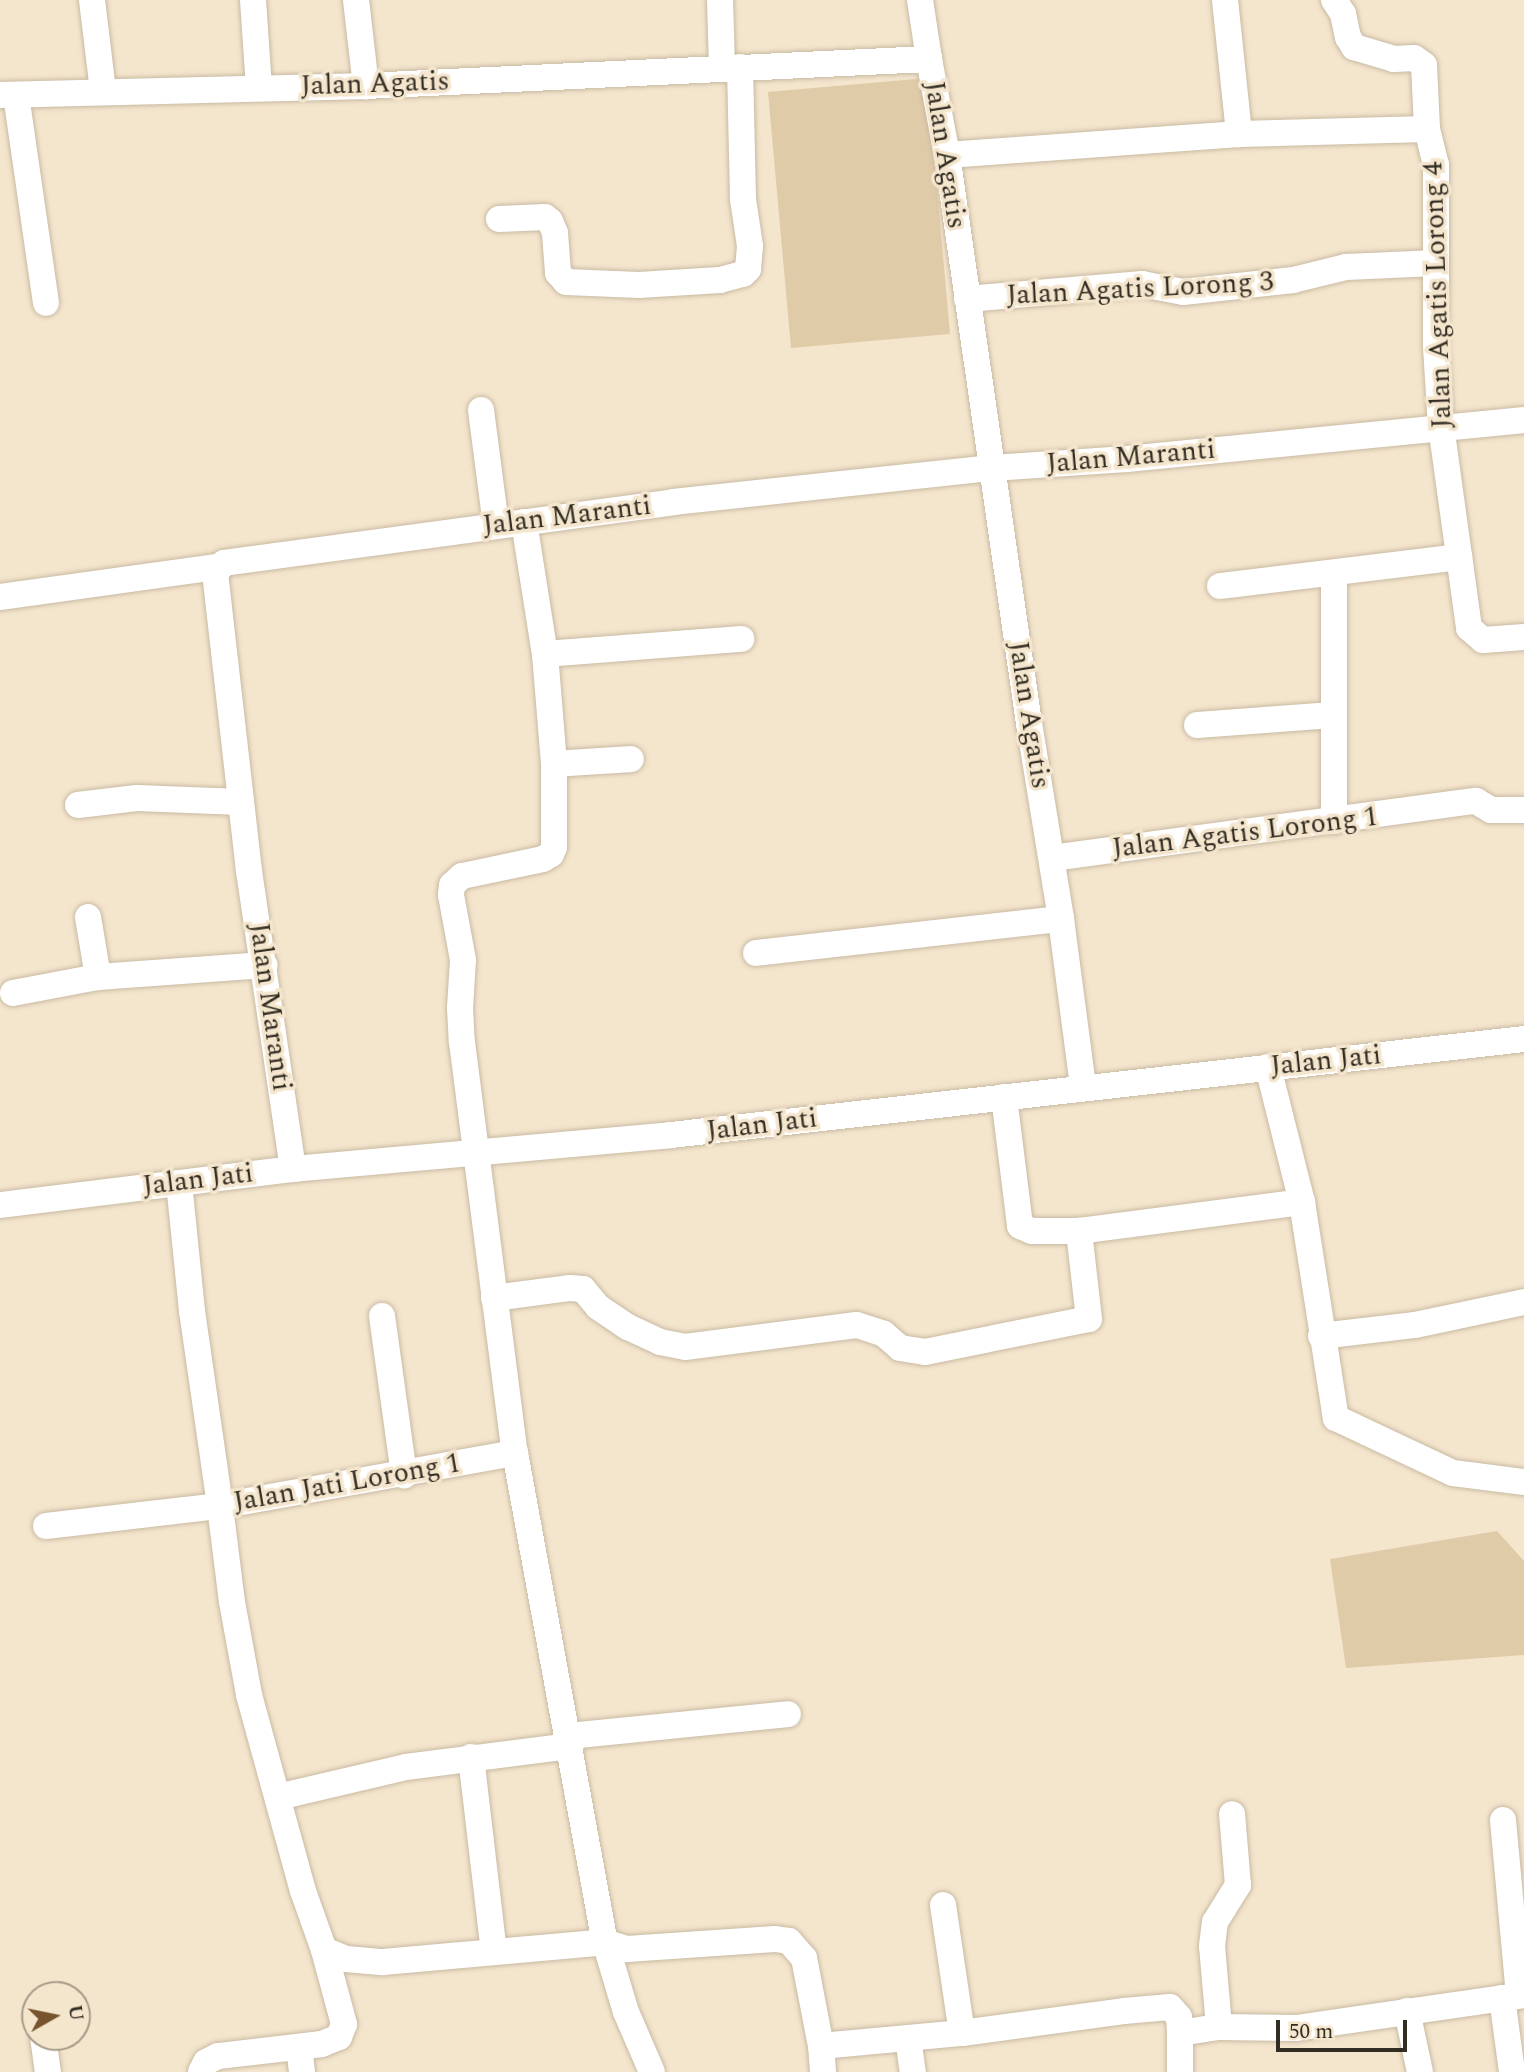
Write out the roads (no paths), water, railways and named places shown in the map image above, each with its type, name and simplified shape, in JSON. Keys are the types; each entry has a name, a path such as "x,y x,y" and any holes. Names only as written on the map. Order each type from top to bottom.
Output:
{"street":[{"path":"93,0 103,91"},
{"path":"253,0 259,88"},
{"path":"356,0 366,86"},
{"path":"499,219 544,217 550,221 555,233 558,273 566,282 639,285 720,280 748,270 750,246 731,67 720,0"},
{"path":"920,0 929,59"},
{"path":"1225,0 1239,134"},
{"path":"1334,0 1343,14 1348,37 1354,47 1394,59 1414,58 1424,65 1427,129"},
{"name":"Jalan Agatis","path":"8,95 366,86 929,59 947,155 1061,919 1083,1087"},
{"path":"8,95 46,303"},
{"name":"Jalan Agatis Lorong 4","path":"947,155 1239,134 1427,129 1436,164 1436,347 1441,426 1469,628 1483,640 1524,637"},
{"name":"Jalan Agatis Lorong 3","path":"967,299 1142,284 1183,292 1293,280 1346,267 1436,263"},
{"path":"481,410 496,525"},
{"name":"Jalan Maranti","path":"293,1169 241,802 215,573 217,567 230,562 496,525 992,468 1127,459 1441,426 1524,420"},
{"path":"524,522 545,654 556,829 551,855 462,876 452,885 463,960 460,1008 462,1042 515,1453 605,1942 626,2012 652,2072"},
{"path":"1220,586 1459,557"},
{"path":"0,597 217,567"},
{"path":"1334,573 1334,821"},
{"path":"545,654 741,639"},
{"path":"1197,726 1333,715"},
{"path":"554,765 631,759"},
{"path":"79,805 137,798 241,802"},
{"name":"Jalan Agatis Lorong 1","path":"1052,858 1480,801 1491,810 1524,810"},
{"path":"88,918 98,977"},
{"path":"756,953 1061,919"},
{"path":"13,993 98,977 265,965"},
{"name":"Jalan Jati","path":"0,1205 293,1169 671,1135 1524,1039"},
{"path":"1268,1067 1302,1202 1336,1418 1453,1473 1524,1482"},
{"path":"1004,1097 1020,1226 1032,1231 1079,1231 1302,1202"},
{"name":"Jalan Jati Lorong 1","path":"179,1183 191,1311 220,1506 515,1453"},
{"path":"494,1298 570,1287 583,1289 592,1296 598,1307 628,1327 660,1342 685,1348 857,1325 871,1327 900,1348 925,1352 1089,1319 1079,1231"},
{"path":"1321,1336 1415,1325 1524,1302"},
{"path":"382,1316 404,1475"},
{"path":"46,1526 220,1506 232,1602 249,1695 303,1891 324,1950 344,2024 339,2037 322,2044 300,2059 218,2056 205,2062 201,2072"},
{"path":"278,1797 407,1766 570,1741 788,1714"},
{"path":"471,1757 494,1952"},
{"path":"1219,2027 1212,1946 1215,1922 1238,1885 1231,1814"},
{"path":"1503,1821 1515,1996 1512,2072"},
{"path":"943,1905 962,2033"},
{"path":"324,1950 346,1959 383,1962 605,1942 627,1949 775,1939 789,1941 804,1958 822,2059 908,2038 1166,2006 1174,2010 1179,2017 1180,2072"},
{"path":"1180,2033 1219,2027 1296,2028 1515,1996"},
{"path":"1407,2011 1420,2072"},
{"path":"908,2038 913,2072"},
{"path":"45,2051 48,2072"}]}
